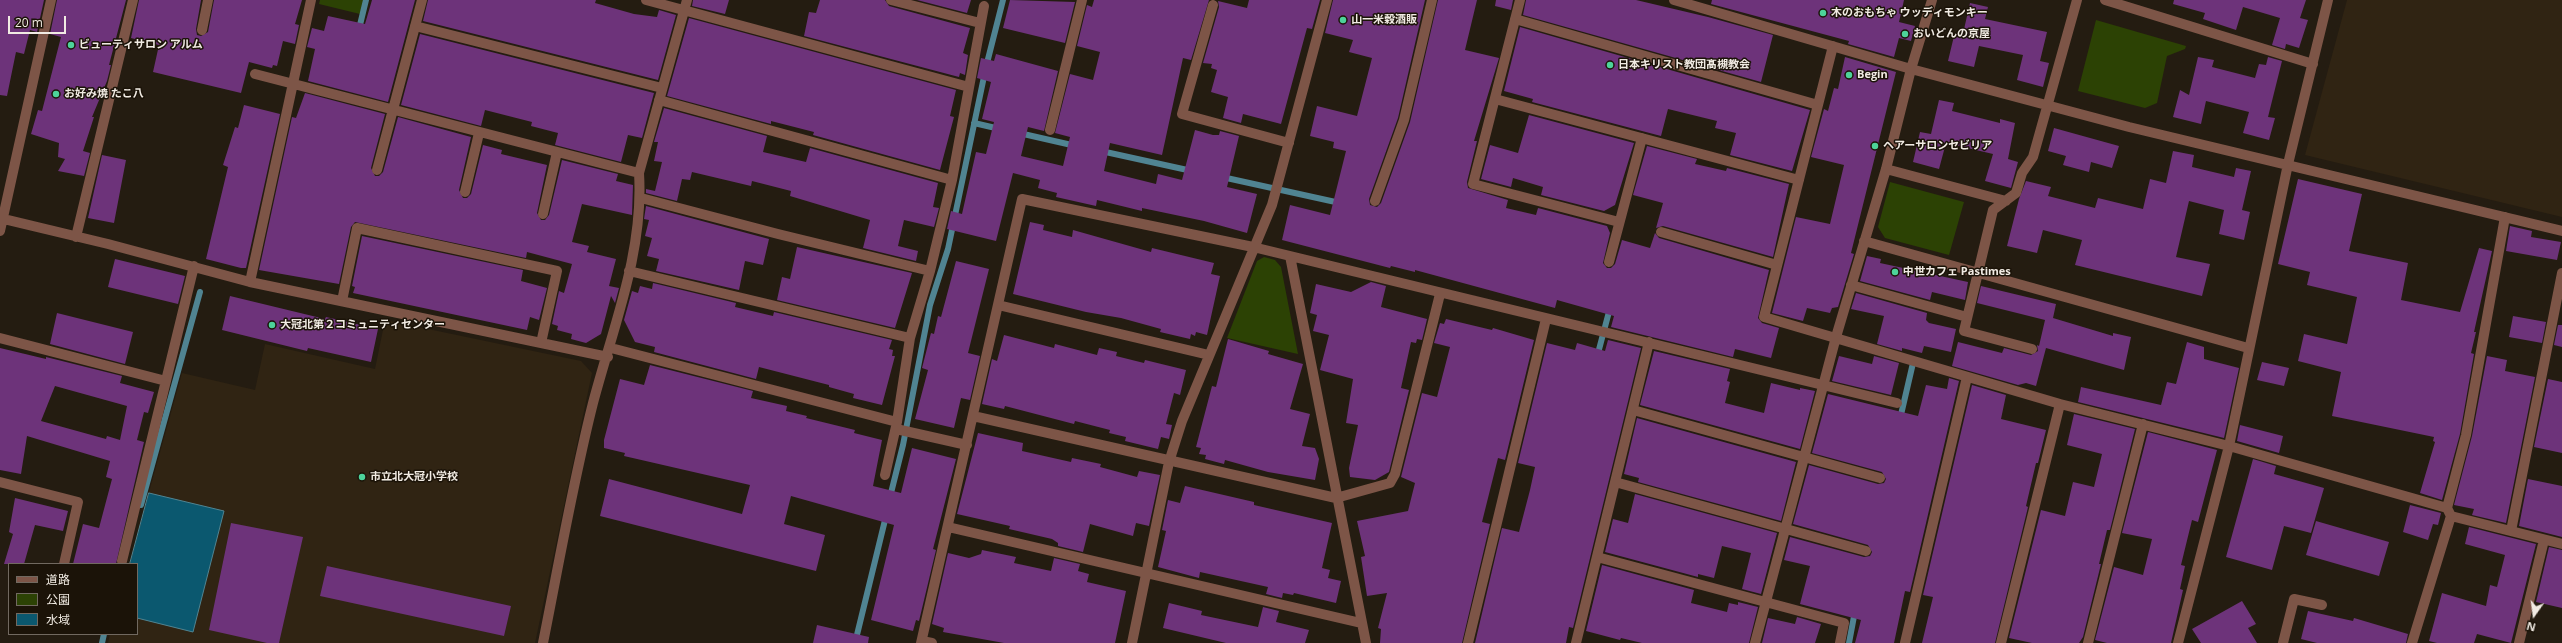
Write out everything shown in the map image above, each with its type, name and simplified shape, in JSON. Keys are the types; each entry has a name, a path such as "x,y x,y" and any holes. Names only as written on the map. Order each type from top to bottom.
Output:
{"street":[{"path":"0,231 1,219 52,0"},
{"path":"76,237 133,0"},
{"path":"202,30 208,0"},
{"path":"250,282 311,0"},
{"path":"376,170 422,0"},
{"path":"646,0 686,5 969,87"},
{"path":"892,0 980,23"},
{"path":"1050,130 1082,0"},
{"path":"1132,643 1169,462 1182,421 1253,247 1272,205 1328,0"},
{"path":"1375,201 1404,120 1432,0"},
{"path":"1520,0 1473,184 1619,222"},
{"path":"1674,0 1911,69 2129,127 2562,231"},
{"path":"1755,643 1836,337 1886,169 1911,69 1932,0"},
{"path":"2032,349 1964,331 1977,271 1993,210 2016,193 2022,173 2033,157 2077,0"},
{"path":"2104,0 2313,64"},
{"path":"2178,643 2228,446 2288,164 2328,0"},
{"path":"543,643 593,405 609,353 634,252 641,198 639,173 686,5"},
{"path":"1213,5 1182,114 1289,144"},
{"path":"885,475 896,425 910,338 930,271 952,180 984,6"},
{"path":"1515,19 1818,105"},
{"path":"415,26 662,88"},
{"path":"1833,46 1764,317 2060,404 2228,446 2511,531 2562,544"},
{"path":"255,74 479,133 639,173"},
{"path":"1495,99 1799,180"},
{"path":"659,100 952,180"},
{"path":"465,192 479,133"},
{"path":"1609,262 1642,138"},
{"path":"542,214 557,152"},
{"path":"1886,169 2006,201"},
{"path":"641,198 778,234 930,271"},
{"path":"925,642 948,528 1022,199 1253,247 1440,294 1649,342 1897,403"},
{"path":"2412,643 2449,512 2466,435 2505,217"},
{"path":"1,219 194,266 250,282 541,344 609,353 896,425 967,445"},
{"path":"342,301 357,228 557,270 541,344"},
{"path":"1661,232 1777,265"},
{"path":"1864,241 1977,271 2248,348"},
{"path":"1290,256 1336,498 1366,643"},
{"path":"122,561 194,266"},
{"path":"630,271 910,338"},
{"path":"2511,531 2562,273"},
{"path":"1851,285 1967,317"},
{"path":"973,416 1169,462 1336,498 1390,483 1395,474 1440,294"},
{"path":"998,305 1209,355"},
{"path":"1468,643 1546,319"},
{"path":"0,338 166,381"},
{"path":"1576,643 1649,342"},
{"path":"1905,643 1967,377"},
{"path":"2001,643 2060,404"},
{"path":"1633,410 1805,456 1880,478"},
{"path":"2088,643 2143,424"},
{"path":"0,482 78,502 64,563"},
{"path":"1615,482 1866,551"},
{"path":"948,528 1361,623"},
{"path":"2519,643 2544,540"},
{"path":"1597,557 1844,623 1840,643"},
{"path":"2283,643 2294,599 2322,605"}],"shaded area":[{"path":"2347,0 2562,0 2562,217 2305,155"},
{"name":"市立北大冠小学校","path":"385,320 581,361 592,373 535,643 108,643 110,635 138,635 138,563 129,563 182,373 255,390 265,344 375,369"}],"green space":[{"path":"320,0 364,0 360,14 319,4"},
{"path":"2096,20 2186,46 2185,49 2167,56 2157,103 2145,108 2078,91"},
{"path":"1890,182 1964,202 1949,255 1885,238 1878,227"},
{"path":"1264,257 1275,260 1281,267 1298,354 1227,338 1257,261"}],"water":[{"path":"149,493 224,511 193,632 138,618 138,563 130,563"}],"building":[{"path":"0,0 44,0 37,32 30,30 24,54 16,52 7,96 0,95"},
{"path":"57,0 126,0 109,65 111,65 107,81 92,117 94,117 83,151 90,153 84,176 58,171 65,159 58,157 59,143 31,134 38,110 42,111 61,37 50,34"},
{"path":"139,0 201,0 196,29 197,35 201,36 208,32 214,0 302,0 295,24 299,25 295,44 283,41 277,66 273,65 272,68 249,62 241,93 153,72 159,45 131,38"},
{"path":"372,0 415,0 388,102 308,81 315,49 307,47 312,28 324,31 328,16 365,24"},
{"path":"428,0 596,0 595,3 634,14 657,17 659,10 676,15 658,80 423,21"},
{"path":"693,0 729,0 725,14 692,6"},
{"path":"820,0 885,0 889,6 970,28 963,53 968,55 965,75 960,73 959,77 804,36 809,12 816,13"},
{"path":"917,0 971,0 967,13"},
{"path":"1010,0 1075,2 1065,43 1003,28"},
{"path":"1094,0 1209,0 1191,60 1183,58 1162,155 1110,143 1104,171 1156,184 1158,174 1182,180 1195,130 1213,135 1219,135 1220,131 1239,136 1227,187 1257,194 1247,233 1204,221 1142,208 1142,211 1097,200 1096,206 1056,197 1057,193 1038,188 1040,180 1013,173 996,241 947,229 951,211 962,214 976,152 986,154 994,122 982,119 991,82 977,78 981,58 994,61 996,54 1058,71 1044,131 1028,127 1021,156 1063,166 1070,137 1055,133 1070,74 1093,80 1100,52 1077,46 1087,5 1092,7"},
{"path":"1249,0 1320,0 1312,29 1307,28 1281,124 1243,114 1241,123 1223,118 1228,97 1211,92 1217,70 1211,68 1212,64 1203,63 1219,7 1218,1 1247,8"},
{"path":"1333,0 1425,0 1398,118 1369,199 1370,205 1377,207 1381,203 1410,122 1438,0 1477,0 1465,50 1499,58 1474,141 1477,141 1467,182 1468,188 1508,200 1506,208 1536,215 1538,208 1607,226 1610,233 1603,263 1607,268 1611,268 1615,264 1622,240 1650,248 1655,233 1659,238 1769,270 1758,318 1762,323 1779,328 1771,358 1735,349 1733,357 1611,327 1614,316 1557,300 1555,308 1415,270 1415,272 1391,266 1390,268 1282,240 1290,205 1330,215 1346,151 1333,148 1334,142 1310,136 1317,106 1357,116 1372,58 1349,52 1353,40 1325,33"},
{"path":"1496,0 1513,0 1511,10 1495,6"},
{"path":"1526,0 1636,0 1708,17 1773,35 1761,82 1523,15"},
{"path":"1712,0 1904,0 1899,22 1915,26 1911,41 1899,38 1894,57 1848,44 1849,41 1711,4"},
{"path":"2174,0 2306,0 2300,18 2308,20 2299,48 2286,44 2285,49 2272,45 2280,18 2243,7 2236,30 2203,19 2205,13 2173,4"},
{"path":"1970,3 1988,7 1985,19 2047,32 2040,61 2049,63 2043,87 2017,80 2023,55 1979,46 1974,67 1948,61 1954,36 1962,38"},
{"path":"689,18 956,90 950,116 954,117 940,170 813,135 814,132 771,121 771,124 667,96"},
{"path":"1520,27 1810,110 1792,171 1730,155 1736,133 1715,128 1717,121 1668,109 1661,136 1532,102 1533,99 1504,91"},
{"path":"420,34 654,93 642,138 628,135 621,162 555,145 558,133 531,126 532,122 485,110 481,126 401,105"},
{"path":"1845,57 1896,72 1851,253 1854,254 1838,307 1832,308 1830,313 1807,308 1803,321 1772,313 1796,217 1830,224 1844,165 1811,157 1824,109 1828,111 1834,88 1838,89"},
{"path":"2198,57 2214,60 2212,67 2255,78 2259,64 2266,65 2268,57 2282,61 2268,117 2275,118 2269,140 2243,133 2249,112 2206,101 2201,124 2173,117 2180,90 2189,95"},
{"path":"305,93 385,114 371,168 375,176 379,176 383,172 398,117 471,137 459,190 463,198 467,198 471,194 483,145 502,150 501,154 547,165 537,213 541,220 545,220 549,215 562,160 618,174 616,181 633,185 632,215 582,204 572,242 589,246 587,252 616,259 609,286 619,288 615,303 611,296 601,334 586,343 571,339 572,334 557,330 558,326 552,324 559,291 564,293 572,264 527,252 526,258 355,222 351,227 339,284 259,270 292,117 296,118"},
{"path":"1939,100 1954,103 1952,111 2000,123 2000,119 2015,123 2008,159 2018,162 2011,188 1985,181 1993,154 1946,143 1939,169 1913,162 1920,132 1931,134"},
{"path":"244,105 280,114 246,268 241,268 206,259 228,167 223,165 235,127 238,128"},
{"path":"664,108 767,136 763,152 806,162 810,148 938,183 933,207 939,208 934,227 904,220 898,246 918,251 916,261 863,248 870,220 790,196 791,191 752,181 751,186 692,172 690,180 682,179 677,201 646,193 646,189 655,191 662,162 654,161 658,142 654,142"},
{"path":"1529,115 1634,143 1615,205 1604,211 1541,195 1543,187 1513,178 1511,187 1481,179 1490,145 1518,153"},
{"path":"2054,128 2119,146 2112,168 2091,162 2089,172 2063,165 2066,156 2048,151"},
{"path":"1647,146 1697,159 1695,164 1726,171 1727,168 1789,184 1773,257 1663,226 1656,228 1663,203 1633,195"},
{"path":"2173,151 2194,155 2192,167 2234,177 2236,168 2251,171 2242,210 2250,212 2244,240 2219,234 2224,210 2189,201 2176,257 2210,264 2202,296 2075,265 2082,240 2043,230 2037,253 2007,246 2019,199 2026,181 2051,187 2048,196 2095,208 2098,198 2143,209 2150,179 2166,183"},
{"path":"102,155 126,160 114,223 88,218"},
{"path":"2298,179 2362,194 2349,251 2408,263 2401,300 2460,312 2479,248 2492,251 2474,332 2476,332 2471,353 2474,354 2460,434 2442,500 2420,493 2435,442 2433,441 2434,437 2332,416 2341,372 2298,361 2304,334 2347,344 2357,297 2307,285 2310,272 2278,264"},
{"path":"646,206 769,239 763,265 745,261 739,290 656,271 659,259 647,256 652,238 645,236 649,220 644,219"},
{"path":"1030,222 1044,225 1043,230 1072,237 1073,230 1151,252 1152,248 1214,263 1211,274 1220,276 1207,335 1196,332 1195,336 1191,334 1190,339 1160,332 1161,329 1121,318 1086,312 1013,294"},
{"path":"2510,226 2532,231 2531,237 2561,242 2557,260 2506,251"},
{"path":"362,236 523,270 521,281 547,288 539,320 530,317 527,330 353,293 355,287 352,286"},
{"path":"797,247 912,273 895,328 777,300 782,277 790,279"},
{"path":"1867,256 1881,259 1880,263 1968,282 1965,300 1932,292 1930,300 1860,281"},
{"path":"115,259 185,276 178,304 108,287"},
{"path":"956,261 989,269 968,353 980,356 970,400 961,398 954,428 915,419 928,370 922,368 931,333 934,334 938,316 941,317"},
{"path":"1371,282 1386,286 1381,307 1427,319 1422,340 1417,339 1416,343 1411,342 1401,388 1409,390 1389,472 1375,480 1350,477 1349,468 1358,425 1346,423 1353,379 1320,370 1329,335 1313,331 1317,315 1310,313 1316,284 1351,292"},
{"path":"653,283 736,303 735,307 773,316 774,312 892,340 889,349 893,350 892,356 895,356 882,405 853,398 854,394 829,387 829,385 759,367 756,379 654,352 655,347 635,342 624,320 632,291 638,293 640,286 652,289"},
{"path":"1981,286 2056,304 2053,318 2113,336 2113,333 2131,337 2124,370 2046,348 2036,386 2026,383 2018,385 1952,366 1958,342 2002,353 2004,348 2031,355 2038,351 2037,345 2039,346 2045,320 1977,303"},
{"path":"1856,293 1927,313 1926,320 1929,323 1956,329 1951,352 1924,346 1922,353 1902,348 1902,351 1877,344 1884,316 1851,309"},
{"path":"230,296 325,319 326,317 378,329 371,362 308,348 307,351 222,330"},
{"path":"57,313 133,332 125,364 50,344"},
{"path":"2513,316 2546,322 2542,343 2509,337"},
{"path":"1446,319 1492,330 1493,328 1534,340 1505,460 1498,458 1482,522 1490,524 1462,643 1380,643 1381,629 1378,628 1387,593 1367,596 1361,557 1365,556 1357,521 1408,511 1415,483 1401,477 1422,393 1437,397 1450,347 1434,343 1440,323 1444,324"},
{"path":"2558,325 2562,325 2562,347 2554,345"},
{"path":"1004,335 1054,348 1055,344 1097,355 1099,348 1117,352 1116,356 1144,363 1145,360 1186,370 1180,395 1174,393 1166,424 1172,425 1169,439 1161,437 1158,449 1125,441 1126,437 1109,433 1110,430 1075,421 1074,424 1005,406 1004,409 982,404 992,359 997,361"},
{"path":"1228,339 1269,351 1268,354 1303,364 1290,409 1310,414 1302,446 1315,448 1319,459 1315,480 1268,472 1225,460 1224,464 1205,459 1206,455 1199,454 1201,448 1196,447 1212,386 1216,387"},
{"path":"1608,340 1641,348 1573,628 1569,627 1566,643 1475,643 1502,528 1519,532 1530,490 1535,467 1518,463 1547,343 1575,350 1577,343 1605,351"},
{"path":"2187,342 2204,347 2204,359 2239,368 2224,438 2078,402 2081,387 2161,405 2167,382 2176,384"},
{"path":"0,348 46,359 46,357 122,376 120,383 154,392 148,413 144,412 137,440 144,442 116,563 73,563 83,524 99,528 112,479 106,477 110,461 27,436 21,474 0,470","holes":["55,386 127,406 120,440 107,436 106,439 41,421"]},
{"path":"1654,351 1730,369 1727,381 1730,382 1725,403 1764,413 1771,383 1800,390 1800,388 1815,391 1800,449 1640,405"},
{"path":"1839,356 1872,364 1874,356 1899,363 1891,395 1832,381"},
{"path":"2487,356 2507,360 2505,371 2535,377 2506,523 2472,515 2474,509 2454,505 2472,436"},
{"path":"2262,362 2289,368 2284,386 2257,380"},
{"path":"650,365 753,391 751,398 787,406 786,411 807,416 806,418 855,430 854,433 882,440 873,486 901,493 912,448 956,459 933,549 936,550 919,621 916,620 913,631 871,620 894,525 791,496 784,524 825,535 816,571 600,516 609,479 742,514 750,485 624,456 625,453 604,448 604,440 620,379 644,385"},
{"path":"1949,378 1959,381 1910,592 1905,591 1894,643 1855,643 1861,620 1800,604 1810,566 1784,560 1790,537 1864,557 1870,556 1872,552 1868,545 1793,524 1809,465 1878,484 1884,483 1886,479 1882,472 1812,453 1828,394 1918,416 1926,385 1947,389"},
{"path":"2548,379 2562,382 2562,453 2534,447"},
{"path":"1972,385 2006,395 2001,419 2046,430 2038,463 2036,463 2026,506 2028,507 1995,643 1922,643 1933,597 1923,595"},
{"path":"2074,414 2135,429 2110,530 2107,530 2099,564 2101,564 2083,637 2079,643 2032,643 2009,638 2041,510 2065,516 2073,482 2094,487 2102,454 2067,445"},
{"path":"1637,418 1796,462 1781,521 1638,482 1639,478 1624,474"},
{"path":"2240,425 2283,436 2279,453 2237,441"},
{"path":"2148,432 2217,450 2198,522 2192,520 2181,565 2185,566 2180,589 2183,590 2171,643 2107,643 2095,640 2114,567 2143,575 2152,539 2122,533"},
{"path":"978,433 1023,443 1022,451 1071,462 1072,458 1101,464 1100,467 1137,477 1139,471 1160,475 1149,526 1136,523 1133,536 1090,524 1083,552 1058,546 1058,543 1052,539 1009,529 1010,526 957,514"},
{"path":"2253,459 2276,466 2274,474 2324,488 2311,533 2284,526 2272,570 2226,557"},
{"path":"2528,479 2562,486 2562,537 2519,526"},
{"path":"1185,486 1254,502 1254,505 1332,523 1322,568 1330,570 1328,578 1341,581 1336,603 1294,593 1293,595 1283,593 1282,598 1266,594 1268,587 1200,572 1199,578 1158,567 1166,531 1162,530 1168,500 1180,503"},
{"path":"1635,494 1777,533 1761,594 1742,589 1751,553 1722,546 1714,578 1698,574 1698,577 1605,552 1613,519 1628,523"},
{"path":"15,498 68,511 63,531 35,525 24,563 4,564 13,534 9,532"},
{"path":"2410,505 2441,513 2438,525 2433,524 2428,540 2403,532"},
{"path":"2316,521 2389,542 2379,576 2306,555"},
{"path":"231,523 303,537 279,643 267,643 209,630"},
{"path":"2469,527 2536,544 2511,643 2477,634 2474,643 2437,643 2429,641 2442,593 2486,606 2490,585 2497,587 2505,555 2465,544"},
{"path":"2549,547 2562,550 2562,608 2536,602"},
{"path":"982,550 1016,557 1014,563 1051,571 1054,558 1080,564 1078,571 1089,574 1087,582 1126,591 1115,643 1004,643 943,632 944,628 932,624 948,553 969,558 981,554"},
{"path":"1602,565 1694,590 1691,603 1727,612 1729,603 1738,605 1738,602 1758,607 1749,643 1642,643 1621,638 1620,640 1586,631"},
{"path":"327,566 511,606 504,636 320,596"},
{"path":"2242,601 2256,624 2248,628 2257,643 2201,643 2192,629"},
{"path":"1169,603 1202,611 1201,615 1258,627 1263,607 1279,611 1276,622 1309,630 1305,643 1226,643 1163,628"},
{"path":"2308,611 2353,621 2354,618 2408,634 2406,643 2317,643 2301,639"},
{"path":"1797,617 1821,624 1815,643 1762,643 1768,618 1795,624"},
{"path":"817,625 869,637 868,643 813,643"}],"waterway":[{"path":"359,29 366,0"},
{"path":"890,497 903,445 930,305 948,249 986,67 1003,0"},
{"path":"974,123 1000,129"},
{"path":"1019,133 1076,146"},
{"path":"1101,151 1192,171"},
{"path":"1222,177 1340,203"},
{"path":"141,505 200,292"},
{"path":"1597,357 1610,308"},
{"path":"1900,419 1913,363"},
{"path":"855,643 886,516"},
{"path":"1849,643 1855,611"},
{"path":"102,643 104,635"}],"place":[{"name":"木のおもちゃ ウッディモンキー","path":"1823,13"},
{"name":"山一米穀酒販","path":"1343,20"},
{"name":"おいどんの京屋","path":"1905,34"},
{"name":"ビューティサロン アルム","path":"71,45"},
{"name":"日本キリスト教団髙槻教会","path":"1610,65"},
{"name":"Begin","path":"1849,75"},
{"name":"お好み焼 たこ八","path":"56,94"},
{"name":"ヘアーサロンセビリア","path":"1875,146"},
{"name":"中世カフェ Pastimes","path":"1895,272"},
{"name":"大冠北第２コミュニティセンター","path":"272,325"},
{"name":"市立北大冠小学校","path":"362,477"}]}
